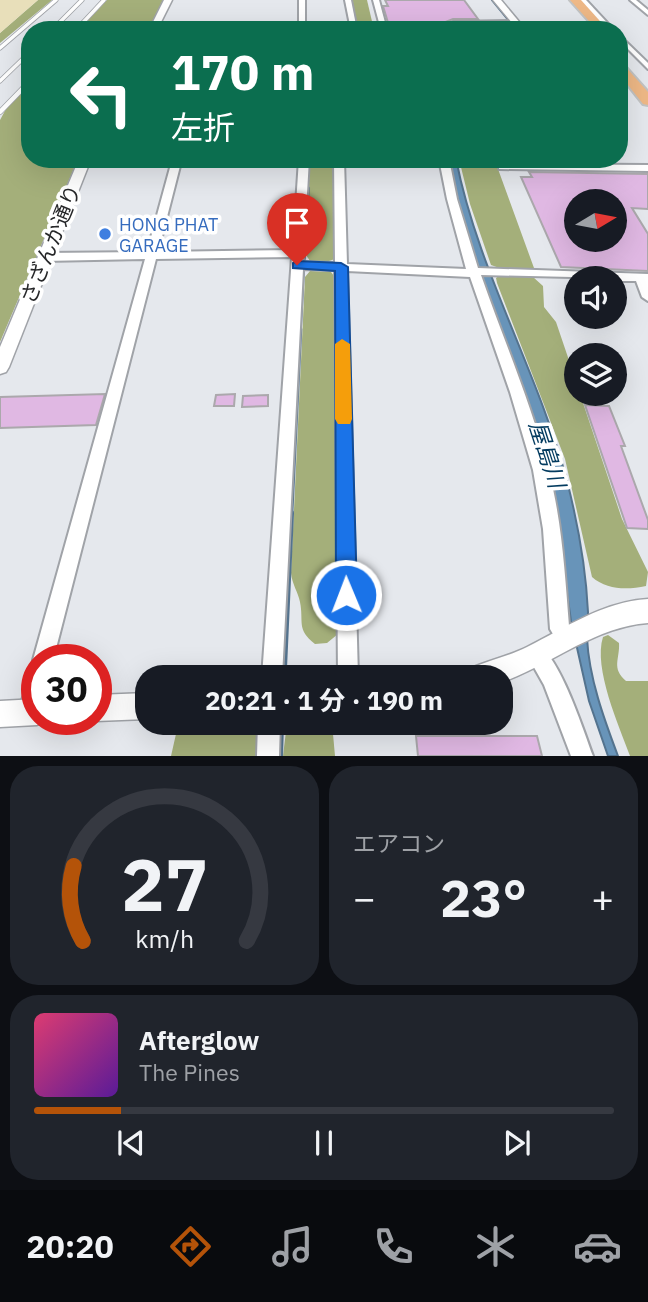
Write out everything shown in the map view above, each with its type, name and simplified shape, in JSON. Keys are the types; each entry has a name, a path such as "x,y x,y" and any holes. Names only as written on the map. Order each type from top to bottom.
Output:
{"highway":[{"path":"573,10 590,21"},
{"path":"628,54 644,68"},
{"path":"628,77 648,101"}],"street":[{"path":"158,21 168,0"},
{"path":"302,0 302,21"},
{"path":"348,0 352,21"},
{"path":"376,0 382,21"},
{"path":"497,0 515,21"},
{"path":"583,0 603,21"},
{"path":"633,0 648,13"},
{"path":"628,48 644,68"},
{"name":"さざんか通り","path":"0,368 81,168"},
{"path":"47,644 175,168"},
{"path":"273,665 303,168"},
{"path":"339,168 348,665"},
{"path":"445,168 449,192 472,271 541,470 552,528 560,629 568,638"},
{"path":"510,168 648,168"},
{"path":"44,257 152,255 298,259 341,267 644,278 648,297"},
{"path":"511,665 537,655 593,623 616,615 648,611"},
{"path":"537,655 552,679 582,756"},
{"path":"112,707 135,706"},
{"path":"0,714 21,713"},
{"path":"268,756 269,735"}],"lane":[{"path":"32,21 56,0"},
{"path":"61,21 82,0"},
{"path":"84,21 104,0"},
{"path":"0,48 21,30"},
{"path":"0,81 21,61"},
{"path":"0,112 21,90"}],"green space":[{"path":"38,0 52,0 27,21 21,21 21,26 0,43 0,33"},
{"path":"107,0 163,0 152,21 87,21"},
{"path":"350,0 367,0 372,21 355,21"},
{"path":"21,93 21,168 74,168 0,342 0,120 6,109"},
{"path":"310,168 336,168 335,259 326,262 310,261 306,255"},
{"path":"461,168 498,168 534,268 505,270 491,265 470,204"},
{"path":"310,271 331,272 337,280 339,621 338,634 327,643 315,644 303,629 300,602 291,573 305,277"},
{"path":"500,275 533,277 543,286 544,307 556,322 564,346 564,406 584,406 622,519 648,572 646,586 618,588 592,577 565,459 496,278"},
{"path":"608,635 619,643 617,667 621,676 626,681 648,681 648,756 630,756 614,713 601,664 603,637"},
{"path":"176,735 258,735 260,743 259,756 171,756"},
{"path":"286,735 333,735 335,756 283,756"}],"sand":[{"path":"0,0 38,0 0,33"}],"water":[{"name":"屋島川","path":"449,168 458,168 479,241 541,400 567,481 578,529 585,579 588,653 594,683 618,756 608,756 589,701 571,621 551,480 477,270"}],"building":[{"path":"385,0 464,0 478,19 388,21 383,6 388,6"},
{"path":"529,172 648,174 648,209 632,208 648,234 648,271 627,270 627,266 561,267 521,177 532,177"},
{"path":"105,394 96,425 0,428 0,397"},
{"path":"235,394 234,406 214,406 216,395"},
{"path":"268,395 268,406 242,407 243,396"},
{"path":"585,406 609,406 625,446 621,446 648,520 648,529 627,528"},
{"path":"416,736 537,736 542,756 418,756"}],"waterway":[{"path":"492,0 509,21"},
{"path":"307,190 308,180"},
{"path":"304,259 308,188"},
{"path":"300,331 303,272"},
{"path":"291,515 300,329"},
{"path":"284,665 291,513"},
{"path":"280,756 281,735"}],"slow traffic":[{"path":"342,344 344,419"}],"place":[{"name":"HONG PHAT GARAGE","path":"105,234"}],"route":[{"path":"297,265 341,267 346,595"}]}
